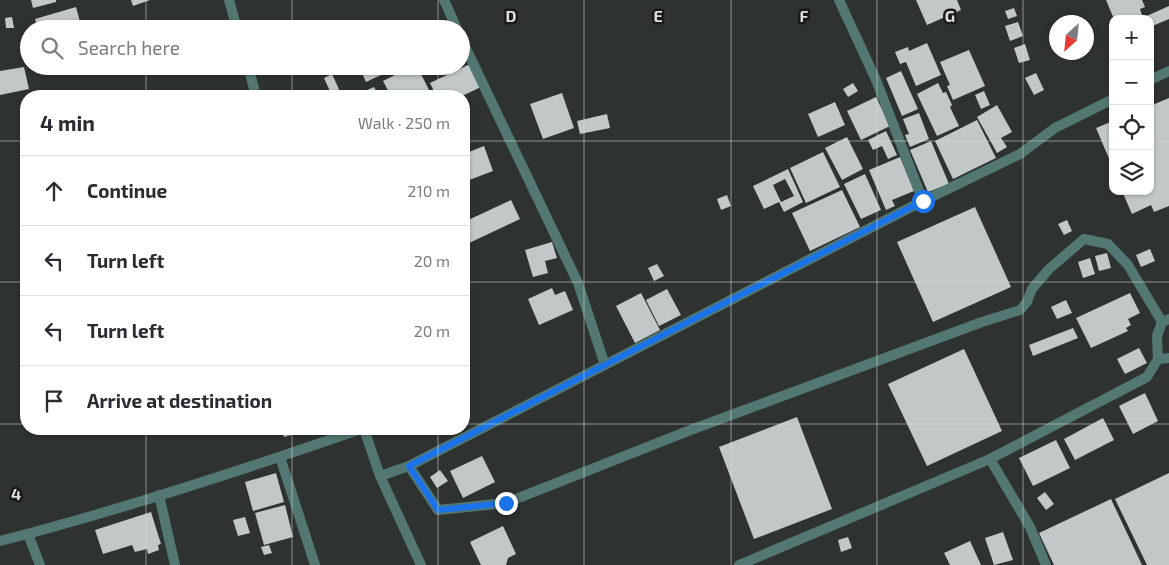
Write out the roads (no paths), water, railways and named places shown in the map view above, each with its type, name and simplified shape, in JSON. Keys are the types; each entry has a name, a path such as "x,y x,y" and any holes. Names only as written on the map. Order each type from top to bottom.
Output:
{"street":[{"path":"229,0 235,20"},
{"path":"444,0 453,20"},
{"path":"839,0 876,80 923,201"},
{"path":"470,57 578,283 605,365"},
{"path":"1154,78 1169,71"},
{"path":"250,75 254,90"},
{"path":"470,435 923,201 1020,154 1055,128 1109,101"},
{"path":"409,466 438,510 506,503 706,424 982,322 1020,310 1027,302 1032,289 1049,269 1084,239 1108,244 1128,265 1166,320 1157,336 1164,359 1147,377 990,459 739,565"},
{"path":"0,541 280,458 346,435"},
{"path":"365,435 380,476 421,565"},
{"path":"380,476 409,466 469,435"},
{"path":"280,458 316,565"},
{"path":"990,459 1030,527 1046,565"},
{"path":"159,495 175,565"},
{"path":"28,534 40,565"}]}
